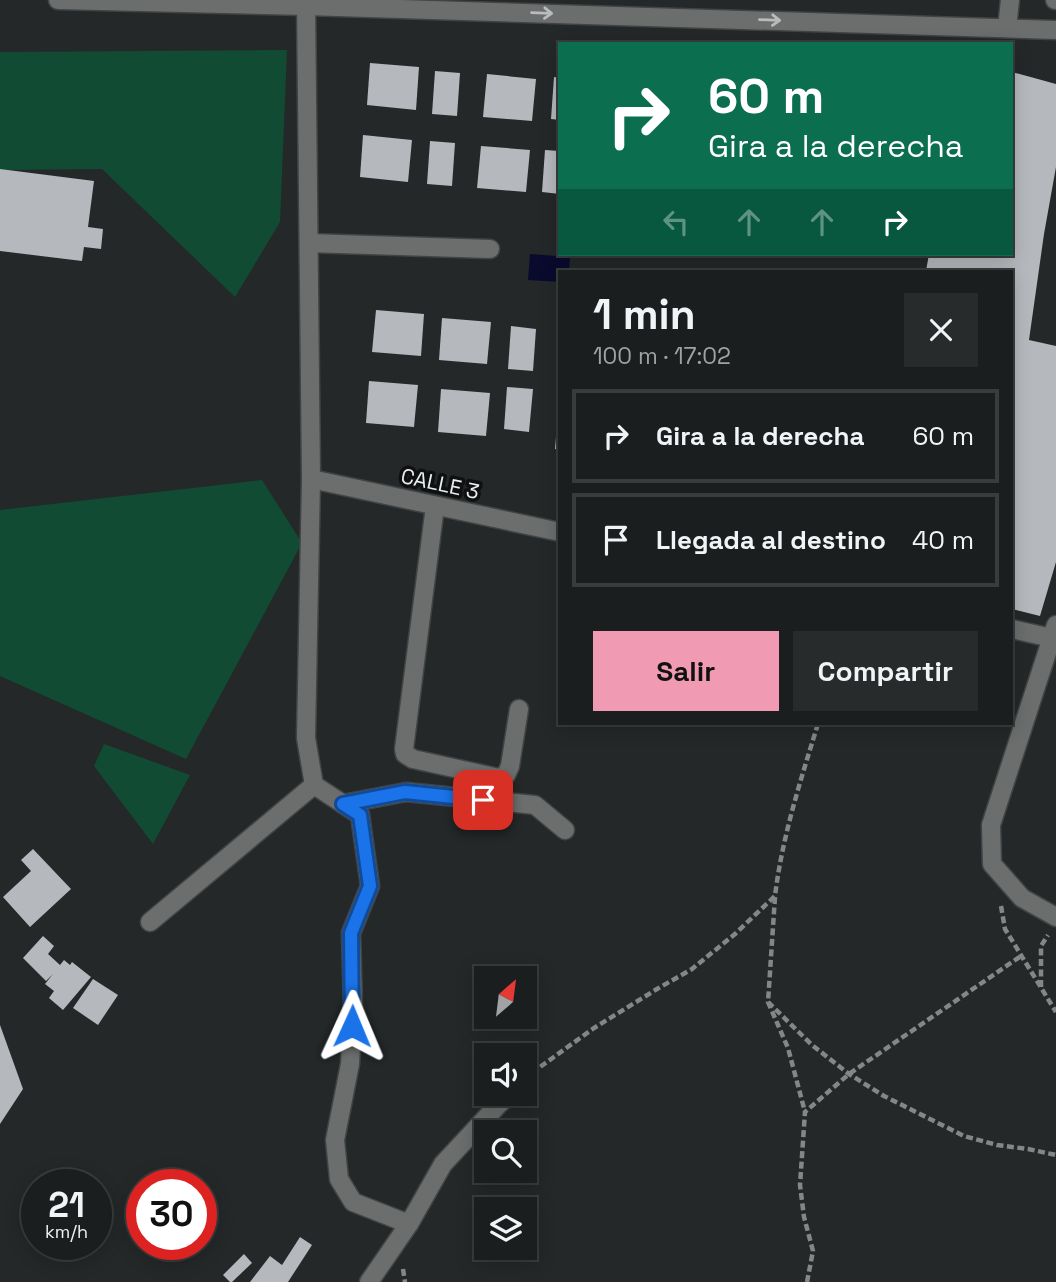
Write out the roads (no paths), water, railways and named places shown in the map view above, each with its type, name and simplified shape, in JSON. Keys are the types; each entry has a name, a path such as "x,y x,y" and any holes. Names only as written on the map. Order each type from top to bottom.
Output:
{"street":[{"path":"58,0 306,3 1056,30"},
{"path":"1007,28 1010,0"},
{"path":"306,3 311,479 306,738 314,785 360,815 370,886 351,933 353,1007 350,1064 335,1140 339,1179 353,1202 409,1224"},
{"path":"309,243 490,249"},
{"name":"CALLE 3","path":"311,479 558,533"},
{"path":"435,506 405,754 413,759 499,778 506,775 510,766 519,709"},
{"path":"1013,629 1055,634 991,825 992,864 1022,898 1056,917"},
{"path":"150,922 314,785"},
{"path":"343,804 405,792 535,805 565,830"},
{"path":"369,1282 409,1224 443,1164 497,1106"}]}
